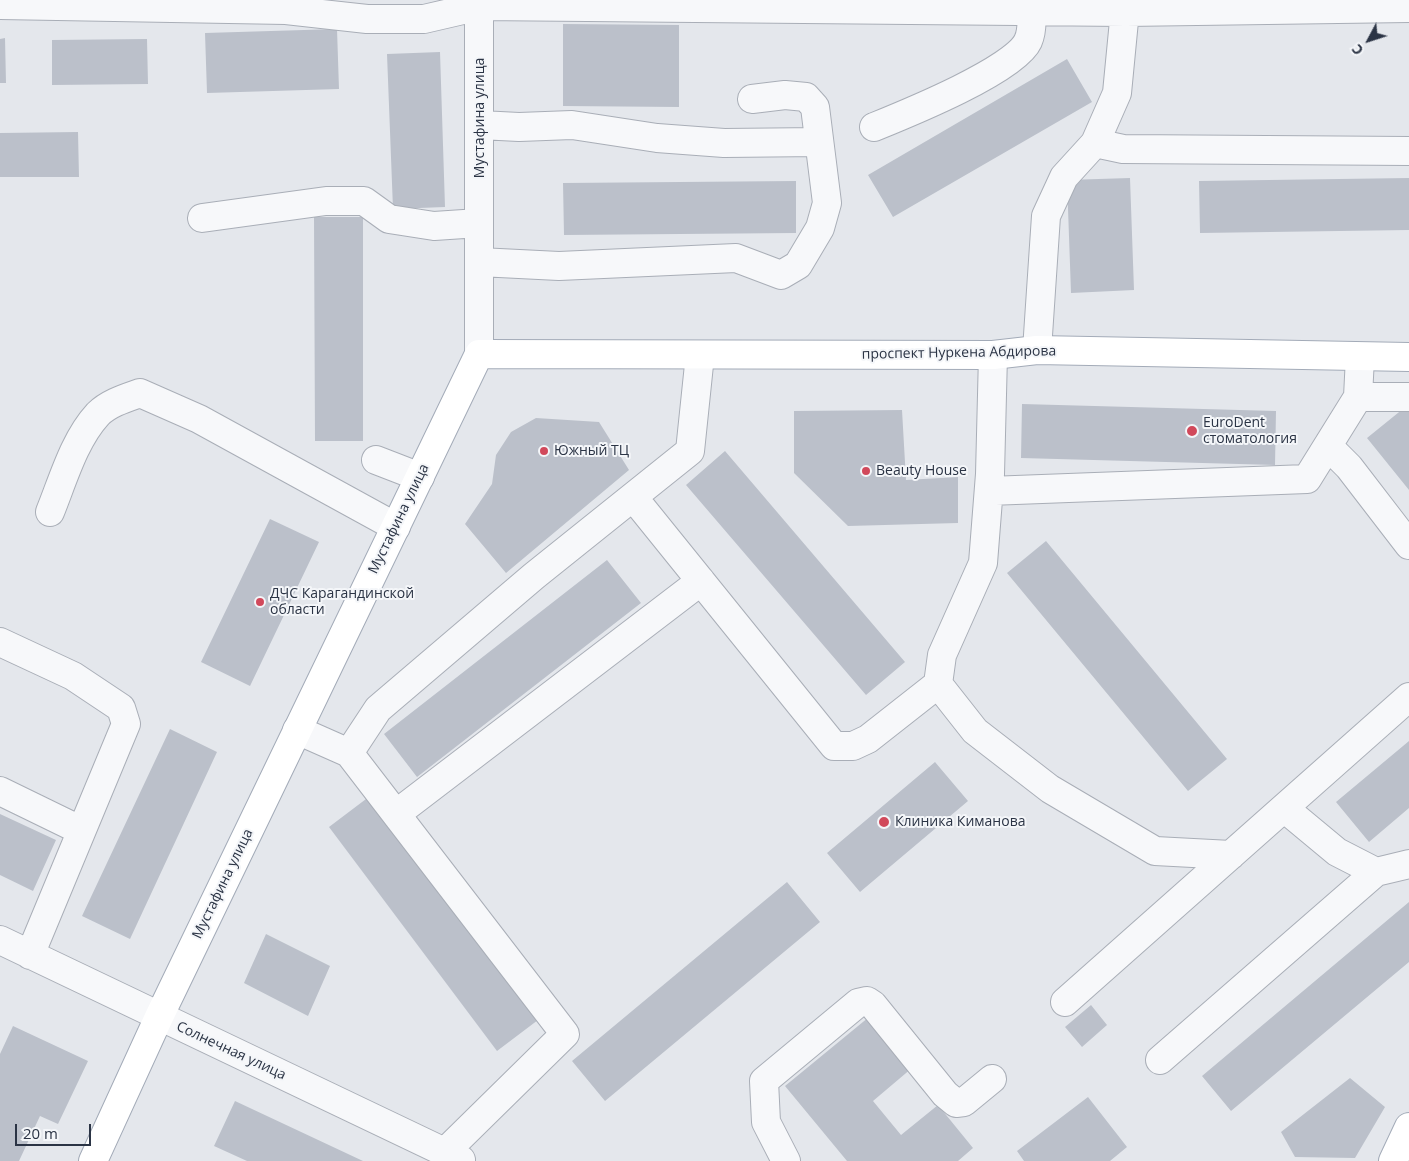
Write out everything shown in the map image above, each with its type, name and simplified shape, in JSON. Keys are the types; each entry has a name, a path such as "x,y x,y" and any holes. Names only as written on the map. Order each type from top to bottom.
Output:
{"main road":[{"name":"проспект Нуркена Абдирова","path":"479,354 993,355 1036,350 1409,357"},
{"name":"Мустафина улица","path":"93,1161 159,1017 479,354"},
{"path":"1394,1161 1409,1127"}],"street":[{"path":"0,5 286,10 367,18 424,19 480,3 1031,11 1126,6 1409,8"},
{"name":"Мустафина улица","path":"479,354 480,3"},
{"path":"1036,350 1046,216 1064,177 1095,143 1116,93 1126,6"},
{"path":"874,127 971,84 1017,55 1027,42 1032,25 1031,11"},
{"path":"479,262 559,266 736,258 781,275 798,265 820,228 827,203 815,107 806,97 786,95 752,99"},
{"path":"480,125 520,127 572,125 658,138 724,143 819,142"},
{"path":"1095,143 1123,149 1409,151"},
{"path":"202,218 326,200 364,201 390,219 434,226 480,223"},
{"path":"349,752 378,709 534,576 690,451 700,355"},
{"path":"633,497 834,746 853,746 868,739 938,684 942,655 983,564 989,490 993,355"},
{"path":"989,490 1307,479 1358,397 1360,357"},
{"path":"50,512 82,437 98,413 115,402 140,393 199,419 396,526"},
{"path":"1358,397 1409,397"},
{"path":"1328,446 1349,467 1409,545"},
{"path":"376,460 420,476"},
{"path":"396,814 701,582"},
{"path":"0,642 73,676 121,708 126,724 80,830 30,954"},
{"path":"938,684 975,731 1050,789 1155,851 1231,855"},
{"path":"1066,1002 1409,697"},
{"path":"297,730 349,752 565,1034 454,1157"},
{"path":"0,791 80,830"},
{"path":"1284,808 1337,852 1376,872"},
{"path":"1160,1060 1376,872 1409,864"},
{"name":"Солнечная улица","path":"0,940 454,1157"},
{"path":"786,1161 766,1122 764,1081 858,1003 867,1001 873,1004 945,1094 956,1103 964,1102 992,1079"}],"building":[{"path":"563,24 679,25 679,107 563,106"},
{"path":"337,29 339,89 207,93 205,33"},
{"path":"5,38 6,83 0,83 0,39"},
{"path":"147,39 148,84 52,85 52,40"},
{"path":"440,52 445,207 393,209 387,54"},
{"path":"1067,59 1092,102 893,217 868,175"},
{"path":"78,132 79,177 0,177 0,133"},
{"path":"1130,178 1134,290 1071,293 1067,180"},
{"path":"1409,178 1409,230 1200,233 1199,181"},
{"path":"796,181 796,233 564,235 563,183"},
{"path":"314,217 363,217 363,441 315,441"},
{"path":"1022,404 1276,411 1275,465 1021,458"},
{"path":"1409,404 1409,490 1367,438"},
{"path":"902,410 906,480 958,477 958,523 848,526 794,473 794,411"},
{"path":"536,418 599,422 629,470 506,573 465,524 492,484 496,455 511,432"},
{"path":"725,451 905,662 866,695 686,485"},
{"name":"ДЧС Карагандинской области","path":"270,519 319,542 250,686 201,662"},
{"path":"1046,541 1227,759 1188,791 1007,573"},
{"path":"607,560 641,603 417,777 384,734"},
{"path":"170,729 217,752 130,939 82,916"},
{"path":"1409,741 1409,808 1369,842 1336,802"},
{"path":"935,762 968,801 860,892 827,853"},
{"path":"370,796 538,1020 497,1051 329,827"},
{"path":"0,814 56,840 33,891 0,875"},
{"path":"787,882 820,922 605,1101 572,1061"},
{"path":"1409,902 1409,962 1231,1111 1202,1076"},
{"path":"266,934 330,966 308,1016 244,983"},
{"path":"1091,1005 1107,1025 1082,1047 1065,1027"},
{"path":"869,1017 912,1068 873,1101 901,1135 938,1105 973,1148 958,1161 847,1161 785,1086"},
{"path":"13,1026 88,1061 58,1124 40,1116 19,1161 0,1161 0,1054"},
{"path":"1350,1078 1385,1107 1355,1158 1295,1157 1281,1132"},
{"path":"1088,1097 1127,1147 1110,1161 1024,1161 1017,1151"},
{"path":"235,1101 363,1161 247,1161 214,1146"}],"place":[{"name":"EuroDent стоматология","path":"1192,431"},
{"name":"Южный ТЦ","path":"544,451"},
{"name":"Beauty House","path":"866,471"},
{"name":"ДЧС Карагандинской области","path":"260,602"},
{"name":"Клиника Киманова","path":"884,822"}]}
